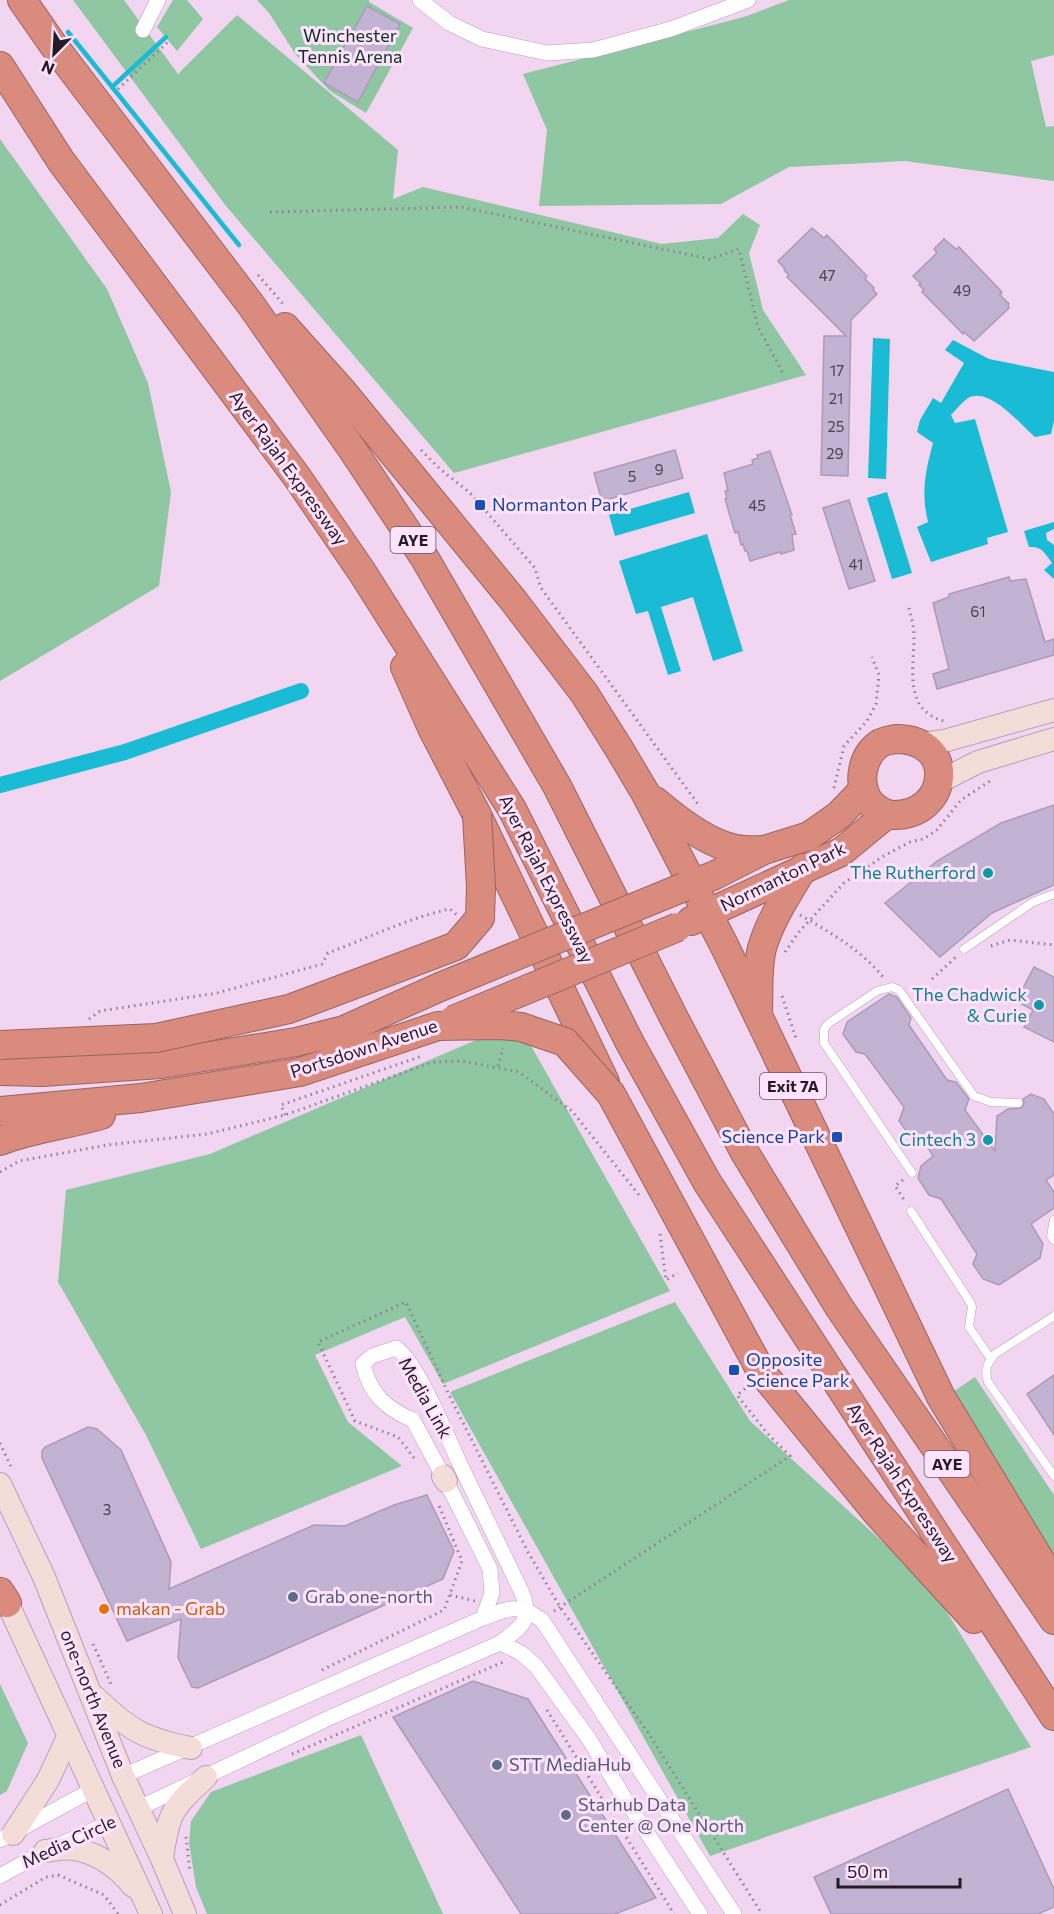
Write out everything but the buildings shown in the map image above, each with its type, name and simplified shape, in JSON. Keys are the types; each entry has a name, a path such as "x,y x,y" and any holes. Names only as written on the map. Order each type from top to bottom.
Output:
{"highway":[{"name":"AYE","path":"22,0 54,46 251,305 424,557 557,786 674,1018 751,1163 839,1307 1054,1620"},
{"name":"Ayer Rajah Expressway","path":"0,66 61,160 297,477 362,572 512,809 630,1043 707,1182 1054,1716"},
{"path":"251,305 278,318 343,392 488,569 584,693 646,794 688,886 704,915"},
{"path":"362,572 432,728 477,815 611,1094 754,1379 1030,1681"},
{"path":"896,739 911,739 922,744 933,754 939,769 939,782 934,795 922,807 901,815 885,815 870,803 863,789 862,771 868,755 879,744 896,739"},
{"name":"Normanton Park","path":"688,886 764,850 809,836 839,815 863,789"},
{"path":"646,794 681,822 716,842 735,849 764,850"},
{"path":"0,1045 156,1038 290,1010 456,946 482,887 477,815"},
{"name":"Normanton Park","path":"704,915 841,852 885,815"},
{"path":"758,1014 759,972 763,947 781,905 803,868"},
{"name":"Portsdown Avenue","path":"0,1071 42,1072 161,1064 296,1042 344,1030 440,987 688,886"},
{"name":"Portsdown Avenue","path":"0,1111 141,1098 300,1072 438,1026 704,915"},
{"name":"Exit 7A","path":"704,915 809,1110 942,1397 1054,1583"},
{"path":"440,987 468,953 469,917"},
{"path":"438,1026 521,1027 565,1042 611,1094"},
{"path":"0,1141 105,1114 141,1098"}],"street":[{"path":"143,30 158,0"},
{"path":"420,0 449,23 482,39 547,53 593,50 671,29 748,0"},
{"path":"922,744 944,741 1054,710"},
{"path":"939,782 978,762 1054,739"},
{"name":"Media Link","path":"485,1611 492,1593 489,1569 441,1485 413,1420 378,1398 368,1382 363,1364 372,1356 396,1348 404,1353 431,1403 522,1593 527,1610"},
{"name":"one-north Avenue","path":"7,1478 123,1776 185,1914"},
{"name":"one-north Avenue","path":"2,1594 149,1909"},
{"path":"123,1776 190,1748 485,1611 513,1607 527,1610 542,1620 734,1914"},
{"path":"139,1809 329,1718 500,1643 521,1628 527,1610"},
{"path":"500,1643 515,1650 536,1666 589,1739 700,1914"},
{"path":"90,1692 116,1717 142,1736 190,1748"},
{"path":"6,1837 50,1777 68,1737"},
{"name":"Media Circle","path":"6,1837 92,1790 123,1776"},
{"path":"162,1859 166,1833 172,1815 179,1802 206,1777"},
{"name":"Media Circle","path":"0,1876 45,1851 139,1809"},
{"path":"45,1851 72,1848 108,1862 123,1874 149,1909"}],"lane":[{"path":"964,952 1033,902 1054,894"},
{"path":"912,1173 824,1043 824,1029 830,1023 877,991 892,987 899,990 974,1096 991,1102 1018,1102"},
{"path":"911,1211 970,1302 972,1307 969,1327 991,1359"},
{"path":"1054,1220 1051,1236 1054,1240"},
{"path":"1054,1316 991,1359 988,1362 986,1375 988,1382 1054,1476"}],"path":[{"path":"118,89 169,40"},
{"path":"270,212 461,207 710,259 739,249 758,327 784,375"},
{"path":"541,588 704,813"},
{"path":"909,608 914,632 913,690 916,700 931,717 952,723"},
{"path":"833,790 843,746 867,721 876,704 879,675 872,657"},
{"path":"783,954 798,933 844,883 882,857 936,831 961,800 994,778"},
{"path":"781,905 842,939 869,960 892,987"},
{"path":"100,1011 217,993 322,964 328,953 383,933 422,915 450,909 469,917"},
{"path":"983,949 1010,940 1054,945"},
{"path":"932,979 964,952"},
{"path":"780,992 799,1048"},
{"path":"285,1115 281,1105 428,1055"},
{"path":"0,1172 19,1161 107,1145 207,1134 285,1115 433,1062 462,1061 498,1066 519,1072 572,1111 644,1202"},
{"path":"895,1186 911,1211"},
{"path":"660,1230 666,1280 678,1273"},
{"path":"754,1379 737,1395 767,1433 790,1456 560,1607 649,1734 762,1914"},
{"path":"0,1443 7,1478"},
{"path":"321,1671 444,1610 462,1561 441,1485"},
{"path":"450,1595 485,1611"},
{"path":"166,1611 182,1612"},
{"path":"91,1638 113,1688"},
{"path":"284,1758 513,1658 515,1650"},
{"path":"547,1710 674,1914"},
{"path":"187,1836 186,1845 191,1879"},
{"path":"0,1905 46,1877 58,1875 104,1895 118,1914"}],"green space":[{"path":"73,0 124,0 178,74 237,15 398,150 393,199 423,187 662,244 718,238 743,214 760,225 749,253 763,310 806,375 454,473 226,206"},
{"path":"173,0 187,0 203,19 177,51 157,27"},
{"name":"Winchester Tennis Arena","path":"257,0 369,0 413,28 366,113 330,91 296,55 269,13"},
{"path":"789,0 1054,0 1054,55 1031,61 1046,127 1054,126 1054,181 905,161 789,167 721,204 539,206 547,130 523,74 744,17"},
{"path":"0,139 107,289 148,383 171,492 159,586 0,681"},
{"path":"490,1034 526,1037 670,1291 443,1384 405,1317 315,1355 348,1422 402,1466 201,1549 146,1435 58,1282 66,1190 210,1154"},
{"path":"675,1302 750,1421 930,1585 1031,1747 710,1856 450,1392"},
{"path":"975,1377 1054,1495 1054,1555 953,1392"},
{"path":"0,1684 28,1743 7,1791 0,1795"},
{"path":"361,1735 443,1914 207,1914 196,1887 189,1843 191,1821 211,1792"}],"water":[{"path":"873,338 890,339 886,479 868,478"},
{"path":"953,340 989,359 1054,372 1054,421 1051,434 1035,437 1004,408 985,397 976,396 968,398 951,415 955,423 975,419 1008,532 987,538 988,544 931,562 917,527 928,522 925,482 933,443 917,432 920,420 933,398 941,403 964,363 945,350"},
{"path":"689,492 695,513 615,536 609,515"},
{"path":"887,492 912,573 892,579 867,498"},
{"path":"1054,522 1054,529 1046,533 1047,540 1054,545 1054,579 1044,570 1052,563 1040,549 1029,547 1024,531"},
{"path":"707,534 743,651 713,661 693,597 661,607 681,671 668,675 648,611 636,614 619,561"}],"waterway":[{"path":"68,32 239,245"},
{"path":"112,87 166,37"},
{"path":"0,785 125,752 301,691"}],"place":[{"name":"Normanton Park","path":"480,505"},
{"name":"The Rutherford","path":"988,873"},
{"name":"The Chadwick & Curie","path":"1039,1005"},
{"name":"Science Park","path":"837,1137"},
{"name":"Cintech 3","path":"988,1140"},
{"name":"Opposite Science Park","path":"734,1370"},
{"name":"Grab one-north","path":"293,1597"},
{"name":"makan - Grab","path":"104,1609"},
{"name":"STT MediaHub","path":"497,1765"},
{"name":"Starhub Data Center @ One North","path":"566,1815"}]}
